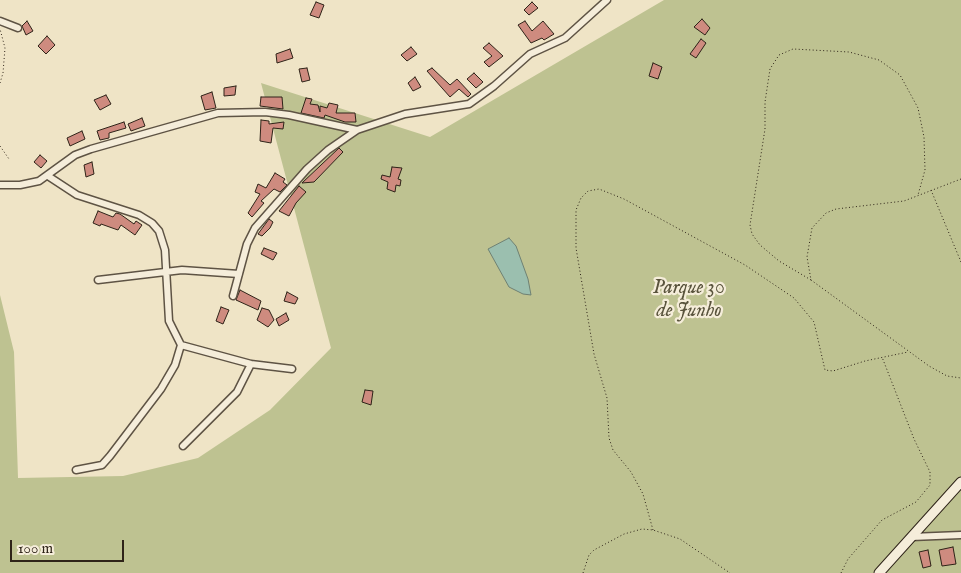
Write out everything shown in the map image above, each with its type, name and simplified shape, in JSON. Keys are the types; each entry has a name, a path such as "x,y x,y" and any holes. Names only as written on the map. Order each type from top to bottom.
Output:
{"main road":[{"path":"879,573 961,482"}],"street":[{"path":"233,296 247,244 259,222 317,159 357,130 405,114 469,104 494,86 530,54 565,38 607,0"},
{"path":"0,21 18,28"},
{"path":"0,185 31,183 48,176 64,163 90,149 218,113 250,112 289,115 357,130"},
{"path":"48,176 77,195 140,215 152,223 163,240 167,271 169,322 181,345 175,365 161,389 110,456 102,465 76,470"},
{"path":"98,280 167,271 238,274"},
{"path":"181,345 251,364 292,369"},
{"path":"183,446 237,392 251,364"},
{"path":"911,537 961,535"}],"path":[{"path":"0,28 5,48 0,83"},
{"path":"918,195 925,170 924,137 918,108 900,75 879,60 849,52 793,49 779,55 770,69 765,129 750,225 752,234 760,245 779,261 811,280 908,352 947,376 961,378"},
{"path":"0,146 8,159"},
{"path":"811,280 807,257 809,236 812,228 826,214 836,209 904,201 961,180"},
{"path":"653,530 643,494 631,472 613,450 609,438 606,398 594,354 576,248 576,210 581,198 588,191 599,189 624,199 745,265 794,298 814,322 826,370 834,371 882,357 908,352"},
{"path":"931,190 961,262"},
{"path":"841,573 848,559 882,520 916,502 930,485 930,472 914,439 882,357"},
{"path":"583,573 589,555 601,546 632,531 653,530 690,545 730,573"}],"green space":[{"name":"Parque 30 de Junho","path":"664,0 961,0 961,573 0,573 0,295 14,352 18,478 123,476 198,458 270,410 331,348 261,83 430,137"}],"shaded area":[{"path":"509,238 516,246 528,279 531,295 523,294 509,287 488,249"}],"building":[{"path":"316,2 324,5 319,18 310,15"},
{"path":"532,2 538,8 529,15 524,10"},
{"path":"702,19 710,28 705,35 694,27"},
{"path":"27,21 33,31 26,35 22,26"},
{"path":"525,21 532,31 543,21 554,34 544,40 542,38 531,43 518,25"},
{"path":"47,36 55,45 46,54 38,46"},
{"path":"701,39 706,43 696,58 690,54"},
{"path":"489,43 503,56 489,67 484,62 492,56 483,48"},
{"path":"411,47 417,54 407,61 401,55"},
{"path":"290,49 293,58 277,63 276,54"},
{"path":"653,63 662,67 658,79 649,76"},
{"path":"307,68 310,80 302,82 299,69"},
{"path":"432,68 450,85 457,79 471,94 468,97 459,89 450,97 427,71"},
{"path":"474,73 483,82 476,88 467,79"},
{"path":"415,77 421,87 413,91 408,83"},
{"path":"236,86 235,95 224,96 224,88"},
{"path":"212,92 216,108 205,110 201,96"},
{"path":"106,95 111,104 100,110 94,100"},
{"path":"261,97 282,97 283,109 260,106"},
{"path":"306,98 312,99 310,104 318,105 320,112 320,106 327,108 329,103 338,105 336,113 355,113 356,122 345,122 325,115 324,118 301,113"},
{"path":"142,118 145,126 131,131 128,124"},
{"path":"261,120 269,121 269,124 284,122 283,129 273,128 271,143 260,141"},
{"path":"124,122 126,128 109,133 109,138 100,140 97,131"},
{"path":"82,131 85,139 70,146 67,138"},
{"path":"339,148 343,152 314,182 302,183"},
{"path":"40,155 47,161 41,168 34,162"},
{"path":"92,162 94,174 86,177 84,165"},
{"path":"392,167 402,168 398,179 401,180 400,186 396,185 395,192 387,189 388,182 381,179 382,175 390,177"},
{"path":"275,173 285,179 283,182 287,185 280,192 274,189 261,201 264,203 252,217 248,213 260,194 255,192 258,184 266,188"},
{"path":"299,186 306,192 296,203 289,216 279,211"},
{"path":"98,211 113,217 116,213 120,214 134,224 136,221 142,225 135,235 121,225 118,230 101,224 100,226 93,223"},
{"path":"269,219 273,222 270,228 262,236 258,234"},
{"path":"264,248 277,253 273,260 261,254"},
{"path":"240,290 261,301 258,310 236,300"},
{"path":"287,292 298,298 295,304 284,301"},
{"path":"221,307 229,310 223,324 216,321"},
{"path":"262,308 269,310 274,320 268,327 257,320"},
{"path":"286,313 289,320 279,326 276,319"},
{"path":"365,390 373,391 371,405 362,402"},
{"path":"953,547 956,564 942,566 939,550"},
{"path":"928,550 931,566 923,568 919,552"}]}
